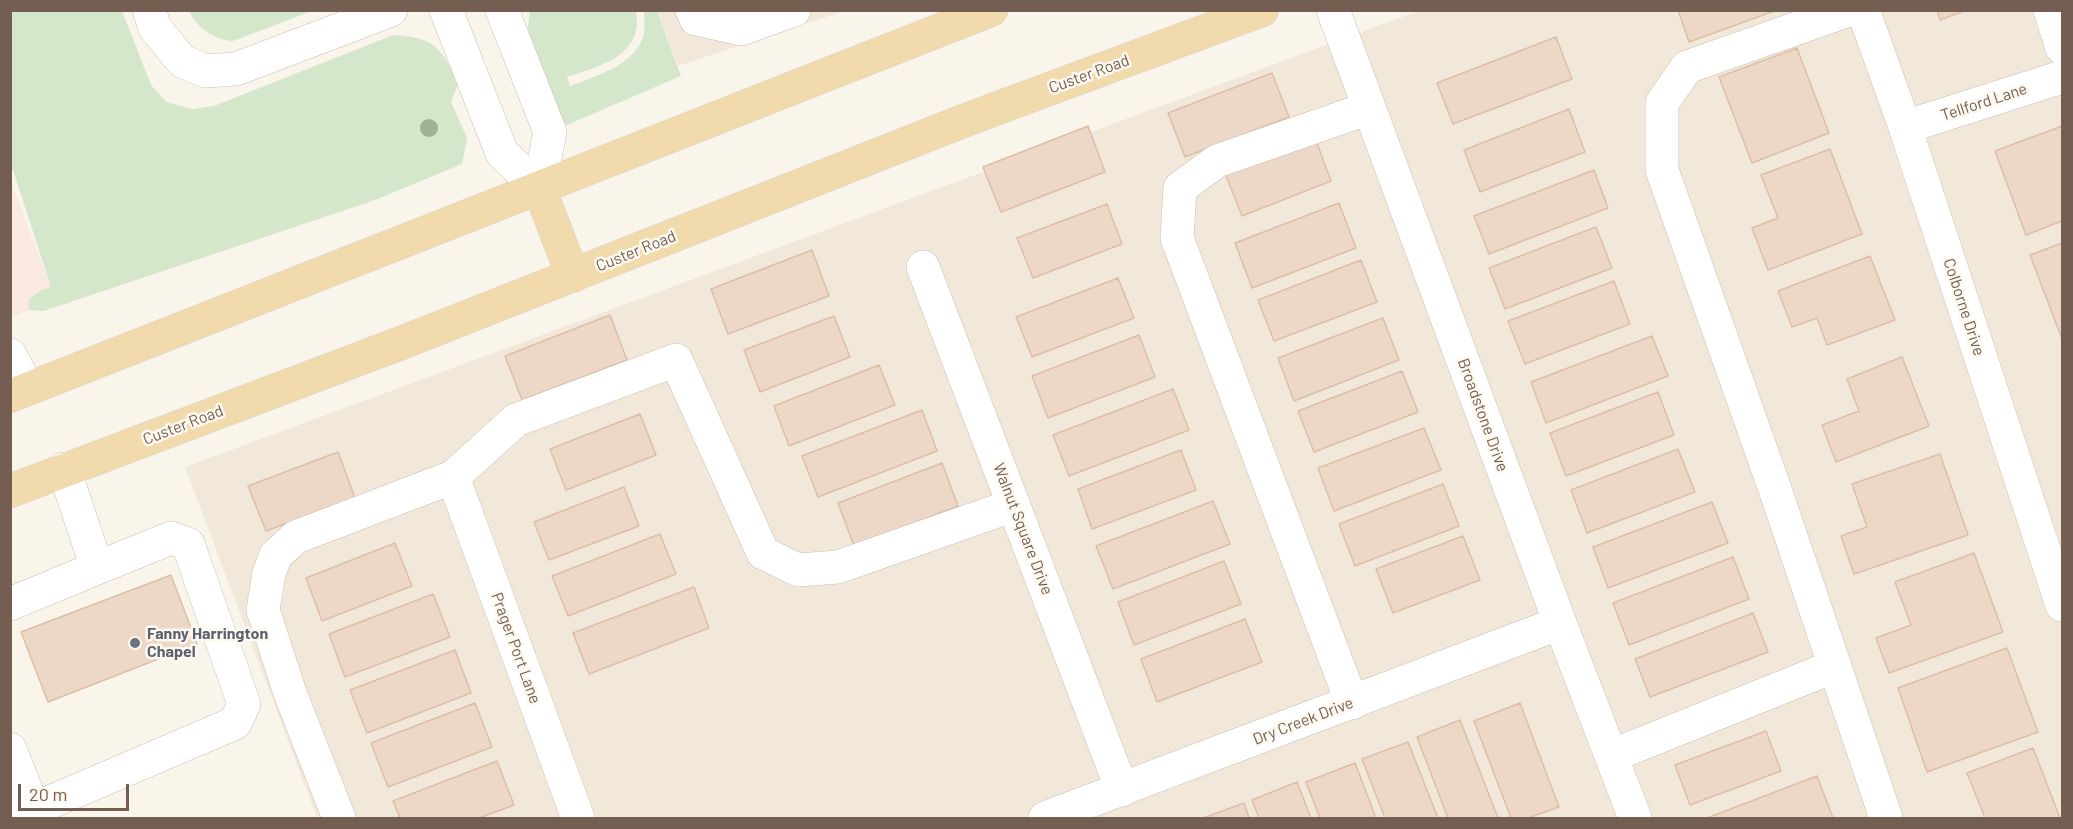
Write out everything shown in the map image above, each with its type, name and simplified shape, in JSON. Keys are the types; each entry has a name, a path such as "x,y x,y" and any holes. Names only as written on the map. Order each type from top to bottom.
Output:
{"main road":[{"path":"19,392 991,10"},
{"name":"Custer Road","path":"10,491 401,343 971,118 1262,10"},
{"path":"539,188 573,276"}],"street":[{"path":"149,10 156,28 182,61 206,71 236,69 391,10"},
{"path":"446,10 502,153 539,188"},
{"path":"502,10 550,132 539,188"},
{"path":"692,10 696,19 741,29 794,10"},
{"name":"Broadstone Drive","path":"1333,10 1560,624 1635,819"},
{"path":"1849,10 1687,67 1662,103 1662,170 1777,495 1886,819"},
{"name":"Colborne Drive","path":"1863,10 1905,127 2062,604"},
{"path":"2050,10 2062,48"},
{"name":"Tellford Lane","path":"1905,127 2062,77"},
{"path":"1352,703 1177,238 1180,188 1217,161 1369,108"},
{"name":"Walnut Square Drive","path":"923,267 1122,790"},
{"path":"10,354 19,392"},
{"path":"339,819 290,693 263,610 269,573 276,555 296,537 453,477 516,420 676,360 763,553 798,570 838,567 1014,505"},
{"path":"64,469 97,568"},
{"name":"Prager Port Lane","path":"453,477 578,819"},
{"path":"10,604 171,538 188,544 244,704 235,723 28,816 10,749"},
{"name":"Dry Creek Drive","path":"1046,819 1560,624"},
{"path":"1611,756 1835,666"}],"shaded area":[{"path":"657,10 844,11 678,66"},
{"path":"1418,11 2062,11 2062,818 317,818 185,467"},
{"path":"10,180 56,300 11,317 10,317"}],"green space":[{"path":"11,11 122,11 151,85 166,102 193,109 214,106 393,35 419,38 441,53 458,84 451,102 467,138 462,164 375,200 44,311 29,310 29,299 51,287 13,170 11,170"},
{"path":"189,11 312,11 233,41 213,36 201,28"},
{"path":"530,11 636,11 637,26 627,48 606,63 567,77 570,86 614,68 633,54 644,34 644,11 657,11 681,76 567,125 562,120 530,41 528,26"}],"building":[{"path":"1678,10 1777,10 1689,42"},
{"path":"1937,10 1967,10 1940,20"},
{"path":"1556,37 1572,79 1453,124 1437,83"},
{"path":"1797,48 1829,133 1752,163 1719,77"},
{"path":"1272,73 1289,117 1185,157 1168,113"},
{"path":"1569,109 1585,152 1480,192 1464,150"},
{"path":"1088,126 1105,172 1001,212 983,167"},
{"path":"2062,126 2062,221 2026,235 1995,151"},
{"path":"1315,138 1331,181 1242,216 1225,173"},
{"path":"1830,149 1862,234 1768,270 1752,228 1778,218 1761,175"},
{"path":"1594,170 1608,208 1489,254 1474,216"},
{"path":"1339,203 1356,248 1252,288 1235,243"},
{"path":"1107,204 1122,244 1033,278 1017,238"},
{"path":"1596,227 1612,268 1505,309 1489,268"},
{"path":"2062,243 2062,339 2030,255"},
{"path":"812,250 829,296 728,334 711,289"},
{"path":"1870,256 1895,320 1827,345 1817,318 1792,327 1778,291"},
{"path":"1361,260 1377,302 1274,341 1258,300"},
{"path":"1118,278 1134,318 1032,357 1016,317"},
{"path":"1614,281 1630,324 1525,364 1508,321"},
{"path":"610,315 627,360 522,400 505,356"},
{"path":"834,316 850,357 760,392 744,350"},
{"path":"1383,318 1399,360 1294,401 1278,358"},
{"path":"1139,335 1155,377 1048,418 1032,376"},
{"path":"1652,336 1668,376 1546,423 1531,382"},
{"path":"1902,357 1929,426 1836,462 1822,425 1859,411 1847,379"},
{"path":"879,365 895,405 789,446 774,406"},
{"path":"1402,371 1418,412 1314,452 1298,411"},
{"path":"1173,389 1189,430 1069,476 1053,435"},
{"path":"1658,392 1674,435 1566,476 1550,433"},
{"path":"922,410 937,451 818,497 802,456"},
{"path":"640,414 656,455 566,490 550,449"},
{"path":"1424,428 1441,470 1334,511 1318,468"},
{"path":"1678,449 1695,492 1587,533 1571,490"},
{"path":"1181,450 1196,490 1092,529 1078,489"},
{"path":"338,452 355,498 266,531 248,486"},
{"path":"1940,454 1968,535 1854,574 1841,536 1867,527 1852,484"},
{"path":"942,463 958,506 854,546 838,503"},
{"path":"1443,484 1459,526 1355,566 1339,524"},
{"path":"624,487 639,526 549,560 534,522"},
{"path":"1213,501 1230,544 1113,589 1096,546"},
{"path":"1712,502 1728,543 1608,588 1593,547"},
{"path":"660,534 676,574 568,616 552,576"},
{"path":"1463,536 1480,580 1393,613 1376,569"},
{"path":"395,543 412,586 322,621 306,578"},
{"path":"1974,553 2003,632 1889,673 1876,638 1911,625 1895,582"},
{"path":"1733,557 1749,599 1629,645 1613,603"},
{"path":"1224,561 1241,604 1134,645 1118,602"},
{"path":"171,575 197,644 48,702 21,632"},
{"path":"694,587 709,628 589,674 573,633"},
{"path":"433,594 450,637 345,677 329,634"},
{"path":"1753,613 1768,652 1650,697 1635,659"},
{"path":"1245,619 1262,662 1157,702 1141,659"},
{"path":"2007,648 2038,732 1927,772 1898,688"},
{"path":"455,650 471,693 367,733 350,690"},
{"path":"475,703 492,747 388,787 371,743"},
{"path":"1520,703 1559,807 1528,818 1511,818 1474,721"},
{"path":"1460,720 1498,818 1448,818 1417,737"},
{"path":"1766,731 1781,771 1690,805 1675,765"},
{"path":"1408,742 1438,818 1385,818 1362,759"},
{"path":"2033,748 2060,818 1985,818 1967,773"},
{"path":"497,761 514,805 479,818 400,818 393,801"},
{"path":"1355,763 1376,818 1320,818 1306,782"},
{"path":"1817,776 1833,818 1707,818"},
{"path":"1297,782 1311,818 1259,818 1252,800"},
{"path":"1244,803 1249,818 1203,818"}],"place":[{"name":"Fanny Harrington Chapel","path":"135,643"}]}
